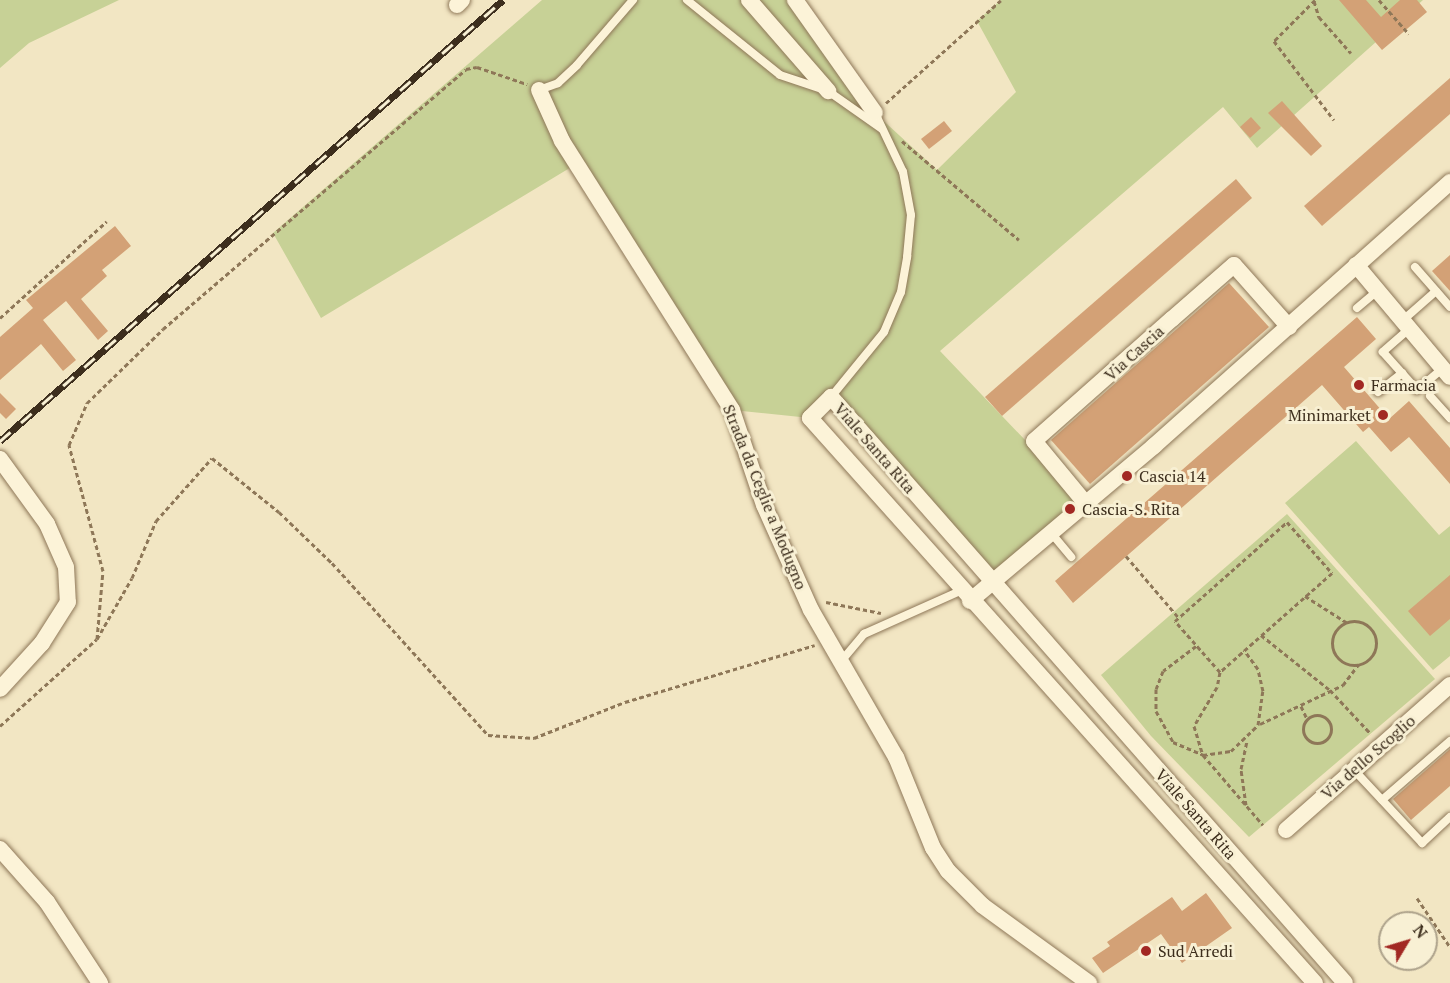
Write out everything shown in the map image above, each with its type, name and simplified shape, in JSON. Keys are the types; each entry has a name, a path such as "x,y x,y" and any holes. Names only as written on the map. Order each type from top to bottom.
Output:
{"street":[{"path":"749,0 828,91"},
{"path":"795,0 875,113"},
{"name":"Strada da Ceglie a Modugno","path":"539,90 562,141 732,410 764,505 801,588 843,659 896,757 933,848 948,872 983,906 1089,983"},
{"path":"965,596 991,583 1087,505 1450,182"},
{"name":"Via Cascia","path":"1087,505 1034,441 1234,265 1289,327"},
{"path":"1356,266 1446,373"},
{"name":"Viale Santa Rita","path":"1315,983 1140,784 965,596 810,418 831,397 991,583 1345,983"},
{"path":"0,689 42,643 68,602 66,567 47,524 1,461"},
{"name":"Via dello Scoglio","path":"1286,830 1450,685"},
{"path":"1140,784 1157,770"},
{"path":"0,849 47,902 100,983"}],"lane":[{"path":"539,90 564,77 633,0"},
{"path":"687,0 780,75 828,91 885,131"},
{"path":"831,397 884,332 901,292 911,215 903,172 875,113"},
{"path":"1415,267 1450,307"},
{"path":"1357,308 1377,291"},
{"path":"1436,291 1383,352 1417,390 1446,373"},
{"path":"1378,392 1402,373"},
{"path":"1431,396 1449,415"},
{"path":"1052,534 1071,557"},
{"path":"843,659 864,634 965,596"},
{"path":"1382,800 1450,741"},
{"path":"1354,770 1422,843 1450,817"}],"path":[{"path":"875,113 1001,0"},
{"path":"1379,0 1409,33"},
{"path":"1334,120 1274,41 1314,1 1319,16 1351,53"},
{"path":"97,639 103,571 69,445 87,403 163,329 466,69 509,76 539,90"},
{"path":"885,131 1019,240"},
{"path":"0,318 107,221"},
{"path":"0,726 97,639 132,578 156,521 212,458 279,512 332,562 488,735 534,738 625,702 831,640"},
{"path":"1220,672 1175,621 1287,522 1332,573 1220,672 1217,687 1194,726 1203,755 1263,825"},
{"path":"1126,556 1179,618"},
{"path":"801,588 828,603 889,612"},
{"path":"1258,725 1343,685 1359,664 1372,655 1373,633 1361,622 1346,622 1305,596"},
{"path":"1346,622 1334,633 1332,646 1344,662 1359,664"},
{"path":"1261,635 1330,690 1371,733"},
{"path":"1196,646 1163,671 1156,689 1156,711 1173,742 1203,755 1231,751 1247,740 1258,725 1263,691 1257,669 1244,650"},
{"path":"1301,706 1306,719 1303,729 1306,738 1315,743 1326,739 1331,730 1326,719 1316,715 1306,719"},
{"path":"1247,740 1241,776 1247,807"},
{"path":"1417,898 1450,947"}],"green space":[{"path":"0,0 119,0 29,43 0,68"},
{"path":"542,0 795,0 875,113 937,170 1016,92 977,21 1001,0 1423,0 1257,148 1223,107 940,351 1087,505 991,583 832,398 810,418 732,410 578,163 321,318 273,233"},
{"path":"1356,441 1439,535 1450,526 1450,656 1433,670 1285,503"},
{"path":"1287,514 1435,679 1249,837 1151,736 1101,675"}],"building":[{"path":"1339,0 1366,0 1381,17 1400,0 1417,0 1427,12 1382,50"},
{"path":"1450,78 1450,114 1322,226 1304,206"},
{"path":"1282,101 1322,146 1311,156 1268,113"},
{"path":"1251,117 1261,128 1250,138 1240,127"},
{"path":"944,121 952,131 929,149 921,139"},
{"path":"1236,179 1252,198 1002,416 985,397"},
{"path":"115,226 131,246 102,270 107,276 81,299 108,331 98,340 66,301 43,320 76,360 63,371 41,344 0,380 0,337 33,308 26,300"},
{"path":"1450,255 1450,291 1432,271"},
{"path":"1229,283 1269,327 1090,484 1051,440"},
{"path":"1357,317 1376,339 1344,367 1389,419 1409,401 1450,448 1450,484 1409,437 1391,452 1369,427 1363,432 1322,385 1073,603 1055,581"},
{"path":"0,393 16,409 6,419 0,413"},
{"path":"1450,575 1450,619 1430,636 1408,611"},
{"path":"1450,749 1450,786 1411,820 1393,799"},
{"path":"1206,893 1232,928 1182,963 1161,934 1103,973 1092,958 1110,946 1107,942 1172,897 1182,911"}],"railway":[{"path":"0,441 503,0"}],"place":[{"name":"Farmacia","path":"1359,385"},
{"name":"Minimarket","path":"1383,415"},
{"name":"Cascia 14","path":"1127,476"},
{"name":"Cascia-S. Rita","path":"1070,509"},
{"name":"Sud Arredi","path":"1146,951"}]}
